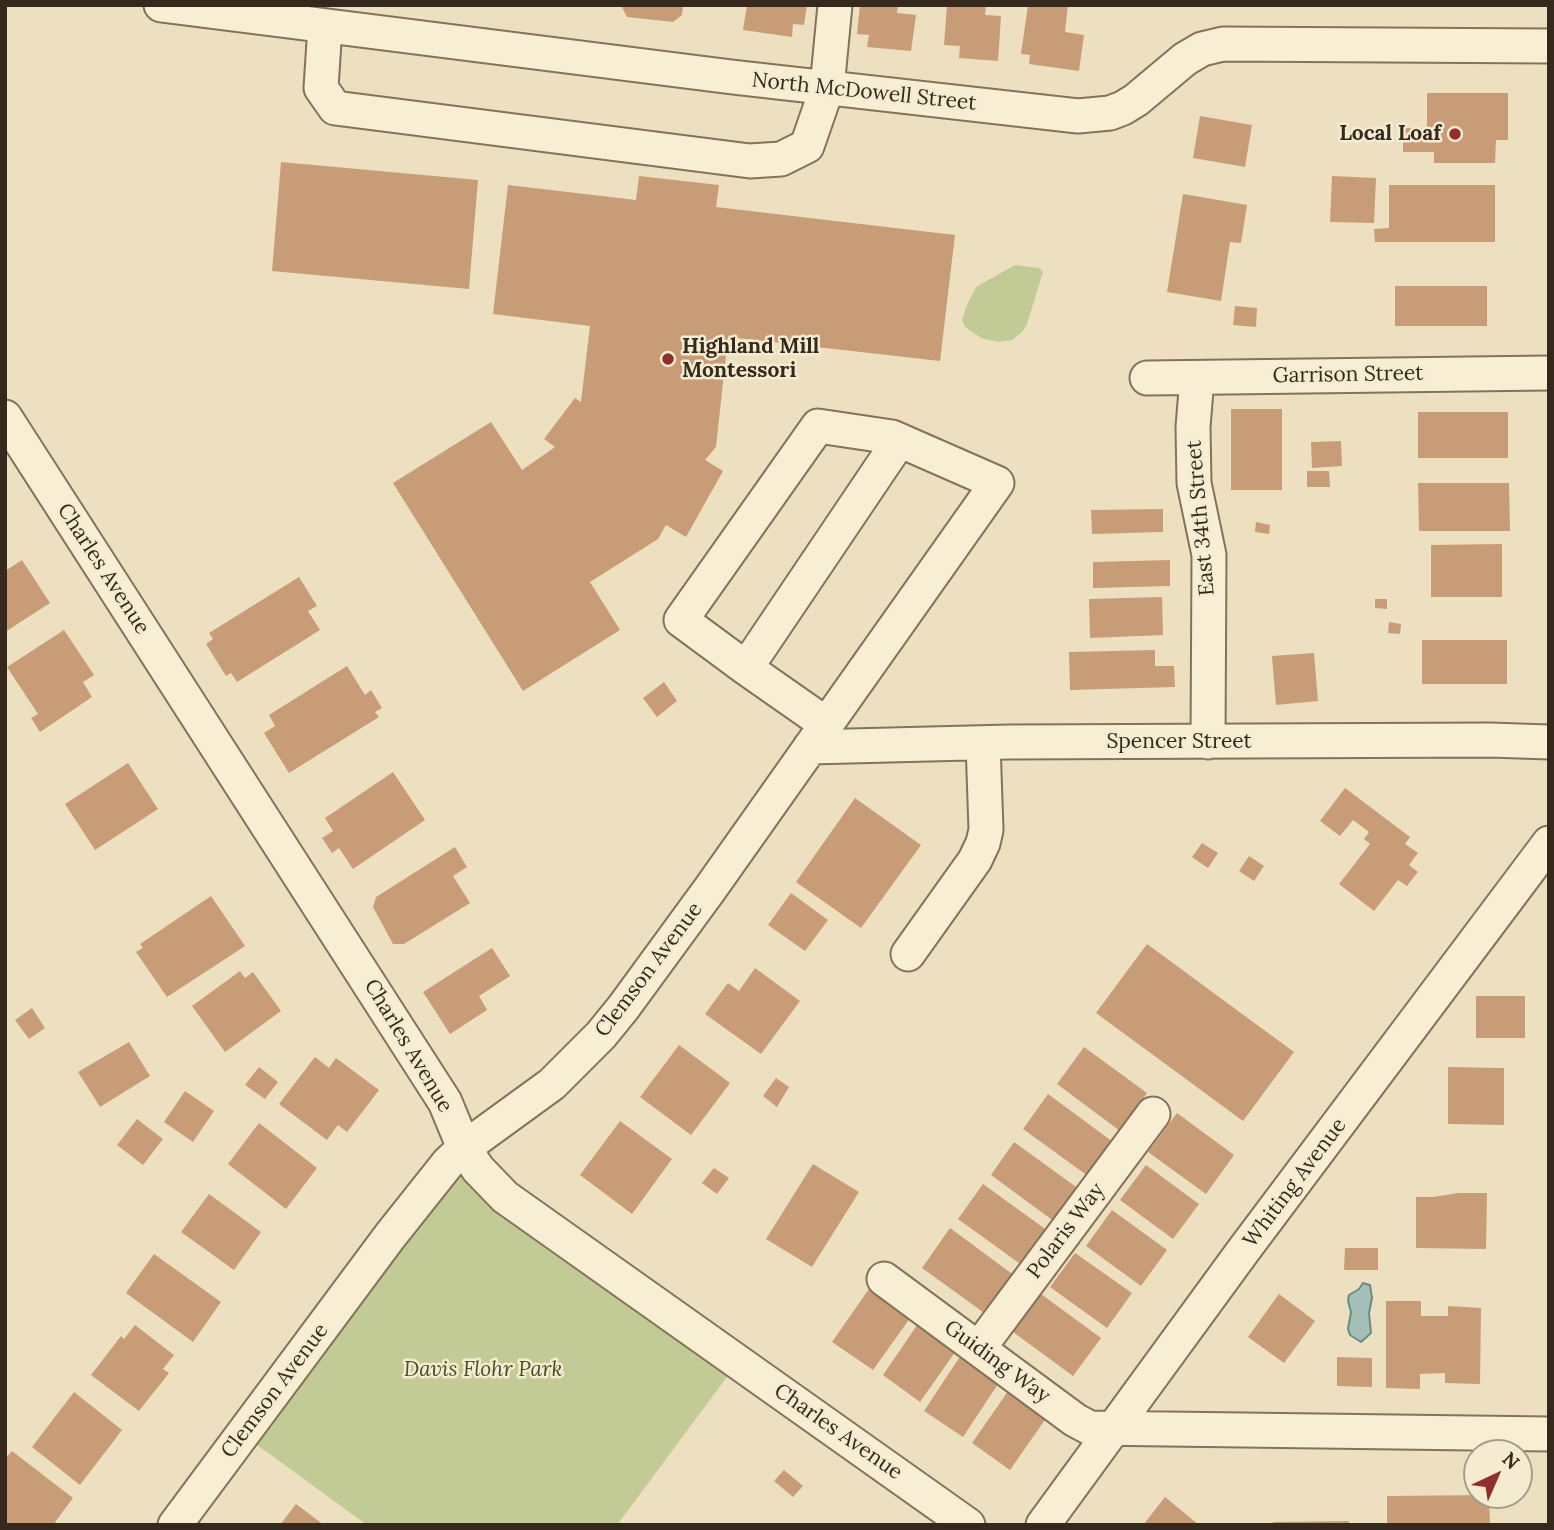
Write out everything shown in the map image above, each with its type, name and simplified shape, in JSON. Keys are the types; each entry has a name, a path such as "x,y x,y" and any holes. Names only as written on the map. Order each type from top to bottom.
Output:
{"street":[{"name":"North McDowell Street","path":"161,5 827,88 1078,116 1110,113 1123,108 1185,59 1202,50 1223,44 1549,46"},
{"path":"325,26 321,88 335,108 750,161 780,159 807,146 827,88 835,5"},
{"name":"Garrison Street","path":"1147,378 1549,373"},
{"name":"East 34th Street","path":"1197,378 1193,427 1194,484 1209,555 1208,742"},
{"name":"Charles Avenue","path":"5,417 445,1102 464,1148 478,1169 505,1197 968,1525"},
{"path":"746,668 899,441 818,426 681,620 746,668 818,735"},
{"name":"Clemson Avenue","path":"175,1525 447,1163 552,1084 601,1035 623,1008 997,483 899,441"},
{"name":"Spencer Street","path":"818,735 983,743 1490,740 1549,742"},
{"path":"908,954 975,860 983,844 986,830 983,743"},
{"name":"Whiting Avenue","path":"1043,1525 1243,1251 1549,843"},
{"name":"Polaris Way","path":"979,1348 1153,1114"},
{"name":"Guiding Way","path":"884,1279 1075,1420 1090,1427 1116,1428"},
{"path":"1116,1428 1549,1434"}],"green space":[{"path":"1015,265 1039,268 1043,272 1027,324 1012,340 999,342 981,338 965,327 962,320 966,307 976,287"},
{"name":"Davis Flohr Park","path":"464,1148 738,1362 617,1525 367,1525 242,1434"}],"water":[{"path":"1363,1283 1370,1285 1371,1333 1361,1342 1350,1335 1348,1329 1351,1312 1348,1301 1349,1295"}],"building":[{"path":"621,5 683,5 682,15 673,22 627,17"},
{"path":"747,5 807,5 804,25 793,24 792,37 743,30"},
{"path":"860,5 898,5 897,13 916,15 911,51 867,47 869,35 857,34"},
{"path":"947,5 986,5 985,15 1001,16 998,61 959,58 960,46 944,45"},
{"path":"1028,5 1068,5 1065,32 1084,35 1079,71 1029,64 1030,55 1021,54"},
{"name":"Local Loaf","path":"1427,93 1508,93 1508,140 1496,140 1495,163 1434,163 1434,152 1403,152 1403,128 1427,128"},
{"path":"1200,116 1252,125 1245,167 1193,158"},
{"path":"281,162 478,180 469,289 272,271"},
{"path":"639,176 719,185 716,207 955,235 940,361 728,337 716,447 705,460 723,471 686,537 666,525 658,539 590,582 620,630 523,691 393,483 491,422 522,470 555,447 544,439 575,398 581,402 590,326 493,314 508,185 636,200"},
{"path":"1332,176 1376,178 1374,223 1330,222"},
{"path":"1389,185 1495,185 1495,242 1375,242 1374,229 1389,228"},
{"path":"1183,194 1247,205 1241,243 1230,242 1221,301 1167,292"},
{"path":"1395,286 1487,286 1487,326 1395,326"},
{"path":"1235,306 1257,308 1256,327 1233,325"},
{"path":"1231,409 1282,409 1282,490 1231,490"},
{"path":"1418,412 1508,412 1508,458 1418,458"},
{"path":"1341,441 1342,466 1312,468 1311,442"},
{"path":"1307,471 1329,471 1330,487 1307,487"},
{"path":"1418,483 1509,483 1510,531 1419,531"},
{"path":"1163,509 1163,532 1092,534 1091,510"},
{"path":"1256,522 1270,525 1269,534 1255,532"},
{"path":"1502,544 1502,597 1431,597 1431,545"},
{"path":"22,560 50,603 5,632 5,571"},
{"path":"1170,560 1170,586 1093,588 1093,562"},
{"path":"299,577 317,606 308,611 320,630 237,682 231,673 226,676 206,644 213,639 209,633"},
{"path":"1162,597 1163,635 1090,638 1089,599"},
{"path":"1375,599 1387,599 1387,609 1375,608"},
{"path":"1389,622 1401,624 1400,634 1388,633"},
{"path":"64,630 94,675 83,682 92,697 40,732 31,718 38,714 7,667"},
{"path":"1422,640 1507,640 1507,684 1422,684"},
{"path":"1155,650 1155,666 1174,666 1175,687 1070,690 1069,652"},
{"path":"1314,653 1318,701 1276,705 1272,656"},
{"path":"347,666 365,695 371,690 382,708 375,712 379,717 289,773 264,733 275,726 269,715"},
{"path":"664,682 677,701 657,717 643,698"},
{"path":"128,763 158,809 95,850 65,804"},
{"path":"393,772 425,820 353,869 339,848 332,853 322,838 333,831 325,818"},
{"path":"1345,788 1410,837 1405,844 1418,853 1409,865 1418,872 1407,886 1398,880 1374,911 1339,884 1370,844 1364,839 1369,832 1353,820 1340,836 1320,821"},
{"path":"855,798 921,845 861,928 796,882"},
{"path":"1202,843 1218,853 1208,868 1192,857"},
{"path":"455,847 467,867 453,876 470,903 404,944 393,944 373,907 376,897"},
{"path":"1249,856 1264,866 1254,881 1239,871"},
{"path":"791,893 828,920 805,951 768,925"},
{"path":"211,896 245,946 167,997 136,952 143,948 140,944"},
{"path":"1147,944 1294,1052 1243,1121 1096,1013"},
{"path":"492,948 510,976 479,996 487,1010 450,1034 423,992"},
{"path":"755,968 800,1001 761,1054 705,1014 728,983 739,991"},
{"path":"240,971 245,978 253,972 281,1011 225,1052 192,1006"},
{"path":"1476,996 1525,996 1525,1038 1476,1038"},
{"path":"32,1008 45,1028 29,1039 15,1020"},
{"path":"129,1042 150,1076 100,1107 78,1072"},
{"path":"679,1045 730,1083 691,1135 640,1097"},
{"path":"1084,1047 1147,1093 1120,1131 1057,1084"},
{"path":"315,1057 329,1068 336,1058 379,1090 347,1132 338,1125 327,1140 279,1104"},
{"path":"259,1067 278,1082 265,1099 245,1085"},
{"path":"1448,1067 1504,1068 1504,1125 1448,1124"},
{"path":"776,1078 789,1087 777,1107 763,1096"},
{"path":"185,1091 214,1111 193,1142 164,1122"},
{"path":"1048,1094 1113,1142 1088,1176 1023,1129"},
{"path":"1177,1113 1234,1155 1206,1194 1148,1152"},
{"path":"137,1119 163,1139 143,1165 117,1145"},
{"path":"620,1121 672,1159 632,1214 580,1175"},
{"path":"259,1123 317,1168 286,1209 228,1164"},
{"path":"1014,1142 1079,1189 1055,1222 991,1175"},
{"path":"813,1164 859,1192 812,1267 766,1239"},
{"path":"1146,1165 1199,1204 1173,1239 1120,1200"},
{"path":"714,1168 729,1178 717,1194 702,1183"},
{"path":"983,1184 1048,1231 1023,1266 958,1219"},
{"path":"1487,1193 1486,1249 1416,1248 1416,1197"},
{"path":"209,1194 261,1232 234,1270 181,1232"},
{"path":"1112,1210 1167,1250 1141,1286 1086,1246"},
{"path":"950,1228 1015,1276 987,1315 922,1268"},
{"path":"1345,1248 1378,1248 1378,1270 1344,1270"},
{"path":"1075,1253 1132,1293 1107,1328 1050,1287"},
{"path":"154,1254 221,1302 193,1342 126,1293"},
{"path":"871,1286 913,1314 873,1370 832,1342"},
{"path":"1041,1294 1101,1338 1073,1376 1013,1332"},
{"path":"1279,1294 1315,1321 1284,1363 1248,1337"},
{"path":"1386,1301 1421,1301 1421,1316 1448,1316 1448,1306 1481,1308 1480,1384 1445,1383 1445,1373 1420,1374 1420,1389 1386,1388"},
{"path":"920,1321 958,1348 920,1402 883,1375"},
{"path":"135,1325 174,1355 163,1369 169,1373 139,1411 91,1375 121,1336 124,1339"},
{"path":"963,1352 1002,1378 963,1437 924,1411"},
{"path":"1337,1357 1372,1358 1372,1387 1337,1386"},
{"path":"1011,1387 1049,1414 1010,1470 972,1443"},
{"path":"74,1392 122,1430 80,1485 32,1447"},
{"path":"12,1451 73,1498 55,1522 59,1525 5,1524 5,1459"},
{"path":"784,1470 803,1486 793,1497 774,1481"},
{"path":"1463,1495 1463,1509 1489,1509 1490,1525 1387,1525 1387,1496"},
{"path":"1165,1497 1199,1525 1143,1525"},
{"path":"296,1504 324,1525 280,1525"},
{"path":"1349,1521 1349,1525 1273,1525 1273,1522"}],"place":[{"name":"Local Loaf","path":"1455,134"},
{"name":"Highland Mill Montessori","path":"668,359"}]}
